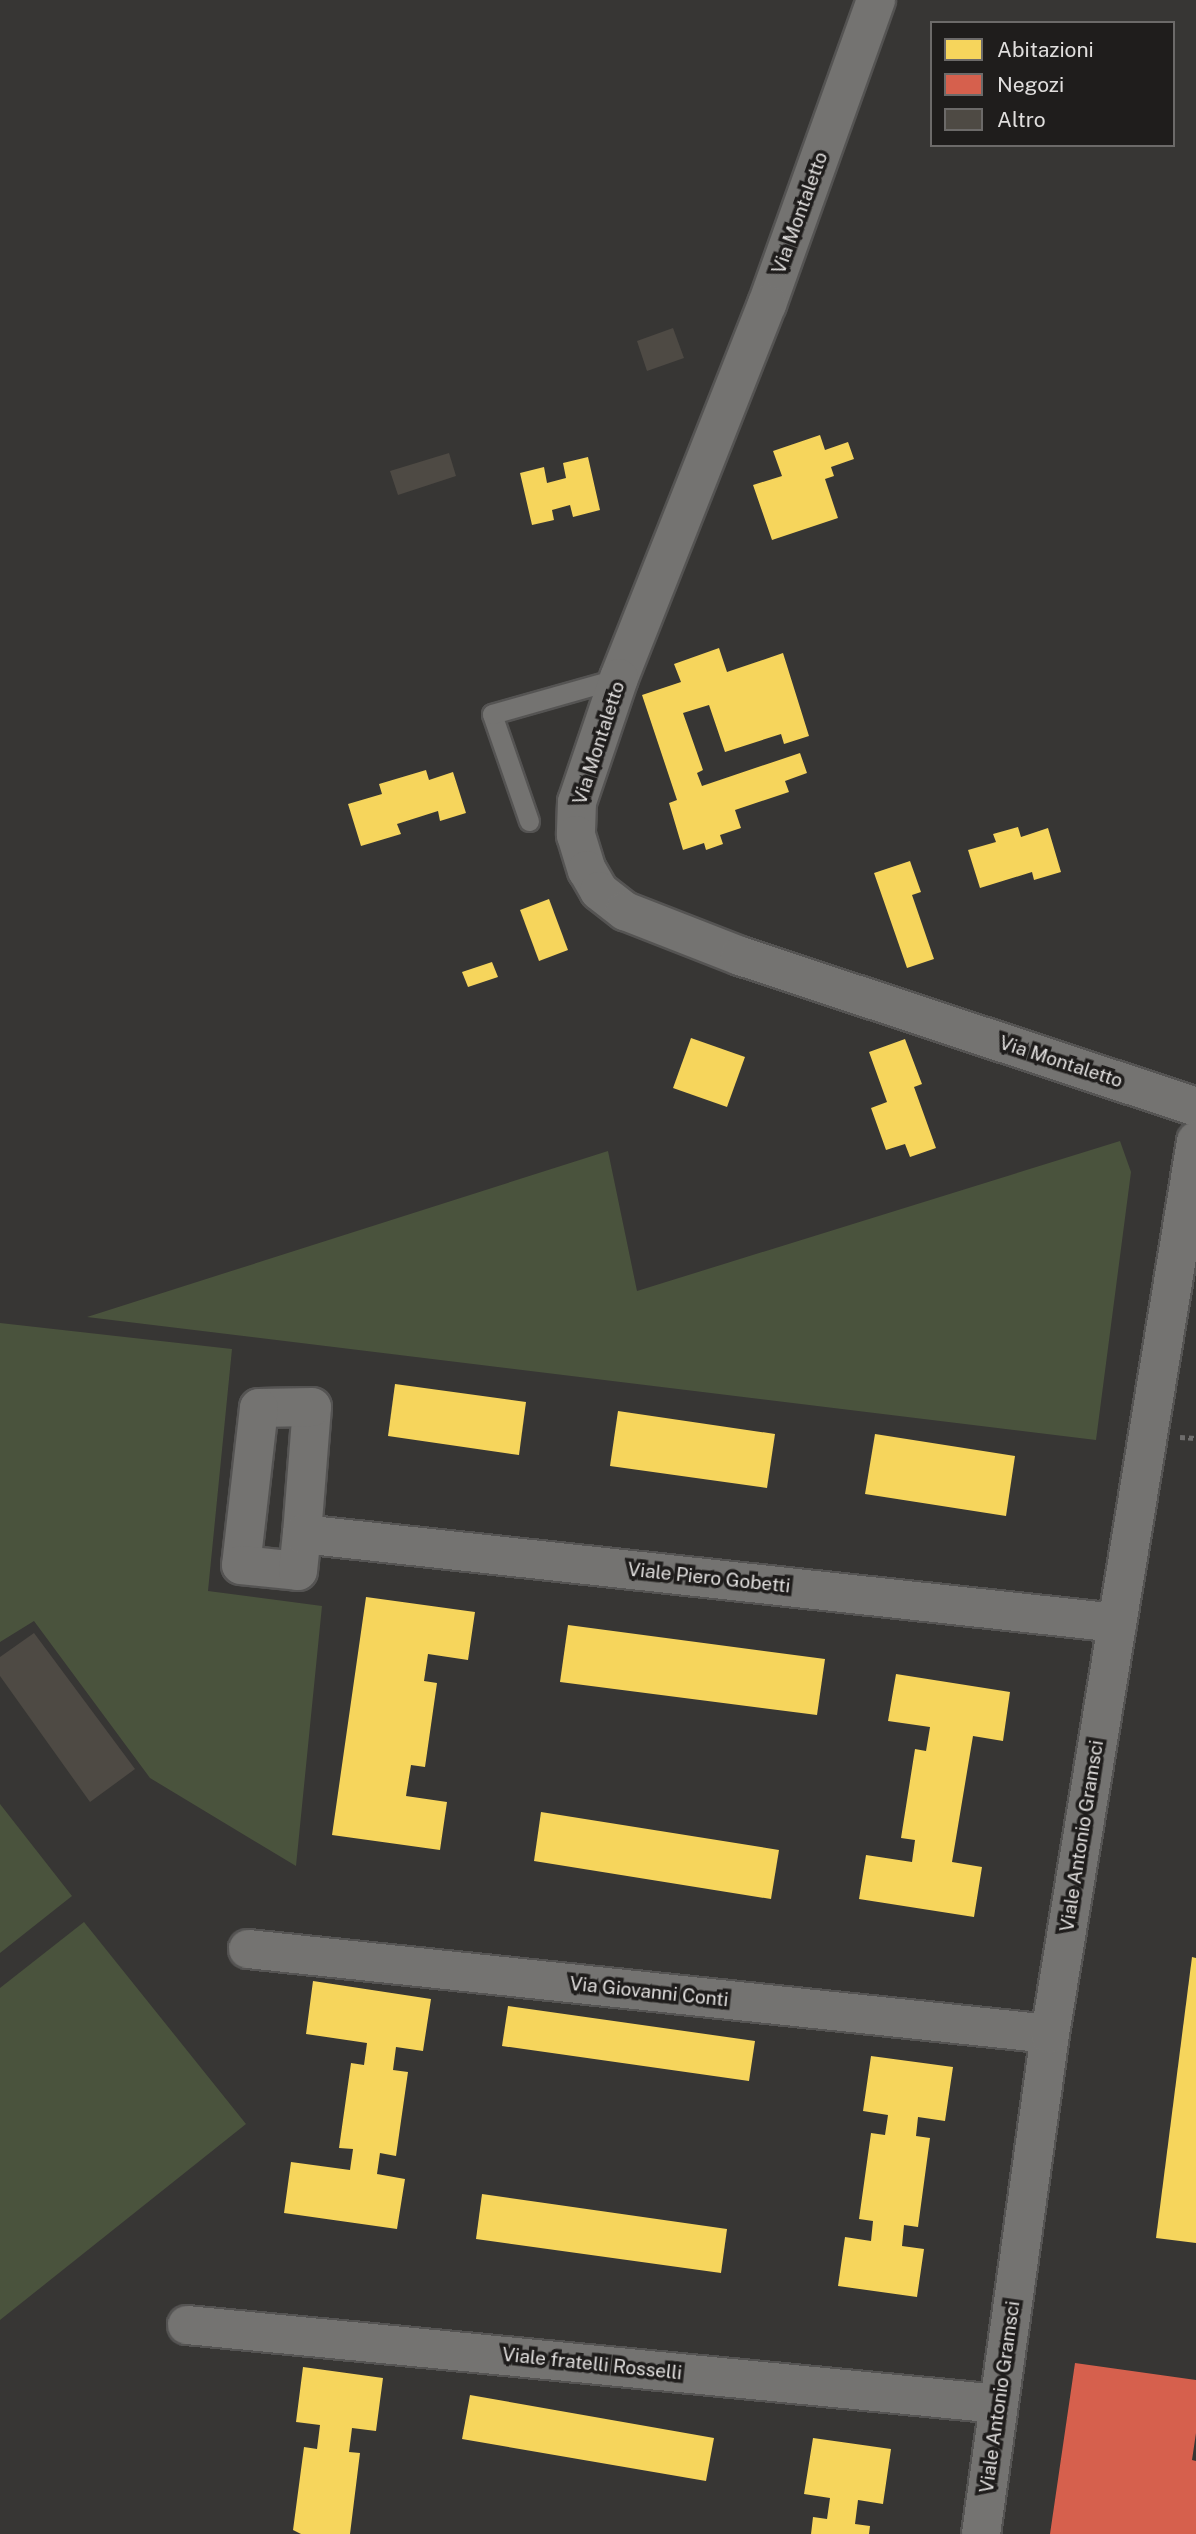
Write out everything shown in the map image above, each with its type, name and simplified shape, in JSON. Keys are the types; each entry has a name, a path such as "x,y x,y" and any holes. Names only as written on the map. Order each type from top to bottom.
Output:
{"street":[{"name":"Via Montaletto","path":"876,0 767,304 619,678 577,802 576,835 587,870 599,891 625,911 740,956 1196,1107"},
{"name":"Viale Antonio Gramsci","path":"982,2534 1050,2034 1196,1141"},
{"name":"Viale Piero Gobetti","path":"302,1534 1117,1623"},
{"name":"Via Giovanni Conti","path":"248,1949 1050,2034"},
{"name":"Viale fratelli Rosselli","path":"187,2325 998,2404"}],"lane":[{"path":"529,821 492,714 619,678"}],"green space":[{"path":"1120,1141 1131,1172 1096,1440 87,1317 608,1151 637,1291"},
{"path":"0,1323 232,1349 208,1591 322,1606 296,1866 150,1778 34,1621 0,1642"},
{"path":"0,1804 72,1896 0,1953"},
{"path":"84,1922 246,2124 0,2320 0,1988"}],"building: Abitazioni":[{"path":"820,435 825,450 848,442 854,459 831,467 834,476 825,479 838,518 772,540 753,485 782,476 773,451"},
{"path":"588,457 600,510 573,517 570,505 552,510 554,520 532,525 520,473 544,467 547,483 566,478 563,463"},
{"path":"719,648 727,672 783,653 809,736 784,744 781,734 725,752 709,705 683,713 703,770 697,773 702,786 800,753 807,773 785,781 789,792 735,810 741,828 720,835 723,844 706,850 704,843 683,850 669,803 677,800 642,695 681,682 674,664"},
{"path":"426,770 429,780 453,772 466,813 440,821 438,811 397,824 401,834 361,846 348,804 382,794 379,784"},
{"path":"1018,827 1021,837 1048,828 1061,872 1034,880 1032,872 980,888 968,850 996,842 993,834"},
{"path":"910,861 921,892 912,895 934,959 907,968 874,873"},
{"path":"549,899 568,950 539,961 520,910"},
{"path":"492,962 498,977 468,987 462,972"},
{"path":"691,1038 745,1057 727,1107 673,1088"},
{"path":"905,1039 922,1084 914,1087 936,1148 910,1157 905,1144 886,1150 871,1108 887,1102 869,1052"},
{"path":"395,1384 526,1402 519,1455 388,1436"},
{"path":"618,1411 775,1434 767,1488 610,1466"},
{"path":"875,1434 1015,1456 1006,1516 865,1494"},
{"path":"366,1597 475,1612 468,1660 428,1654 424,1681 437,1683 425,1767 411,1765 406,1796 447,1802 440,1850 332,1835"},
{"path":"568,1625 825,1659 817,1715 560,1682"},
{"path":"896,1674 1010,1692 1003,1741 973,1736 952,1862 982,1867 974,1917 859,1899 866,1855 912,1862 915,1840 901,1838 915,1749 926,1751 930,1727 888,1721"},
{"path":"541,1812 779,1850 771,1899 534,1861"},
{"path":"1192,1957 1196,1958 1196,2243 1156,2238"},
{"path":"313,1981 431,1999 423,2051 396,2047 393,2070 408,2072 396,2156 380,2153 377,2174 405,2179 397,2229 284,2213 291,2162 350,2170 353,2149 339,2148 351,2063 364,2065 367,2043 306,2034"},
{"path":"508,2006 755,2041 749,2081 502,2046"},
{"path":"871,2056 953,2067 945,2121 918,2117 916,2136 930,2138 918,2227 904,2225 902,2246 924,2249 917,2297 838,2286 845,2237 871,2241 873,2221 859,2219 871,2133 885,2135 888,2115 863,2111"},
{"path":"482,2194 727,2229 721,2273 476,2239"},
{"path":"303,2367 383,2378 376,2431 352,2428 349,2452 360,2453 350,2534 301,2534 293,2530 304,2447 317,2449 320,2425 296,2422"},
{"path":"470,2395 714,2438 706,2481 462,2439"},
{"path":"813,2438 891,2449 883,2504 858,2500 855,2524 870,2526 869,2534 811,2534 813,2517 827,2519 830,2498 804,2494"}],"building: Negozi":[{"path":"1075,2363 1196,2380 1196,2433 1192,2460 1196,2461 1196,2534 1050,2534"}],"building: Altro":[{"path":"673,328 684,358 647,371 637,341"},
{"path":"449,453 456,476 398,495 390,471"},
{"path":"34,1633 135,1769 90,1802 0,1676 0,1657"}]}
